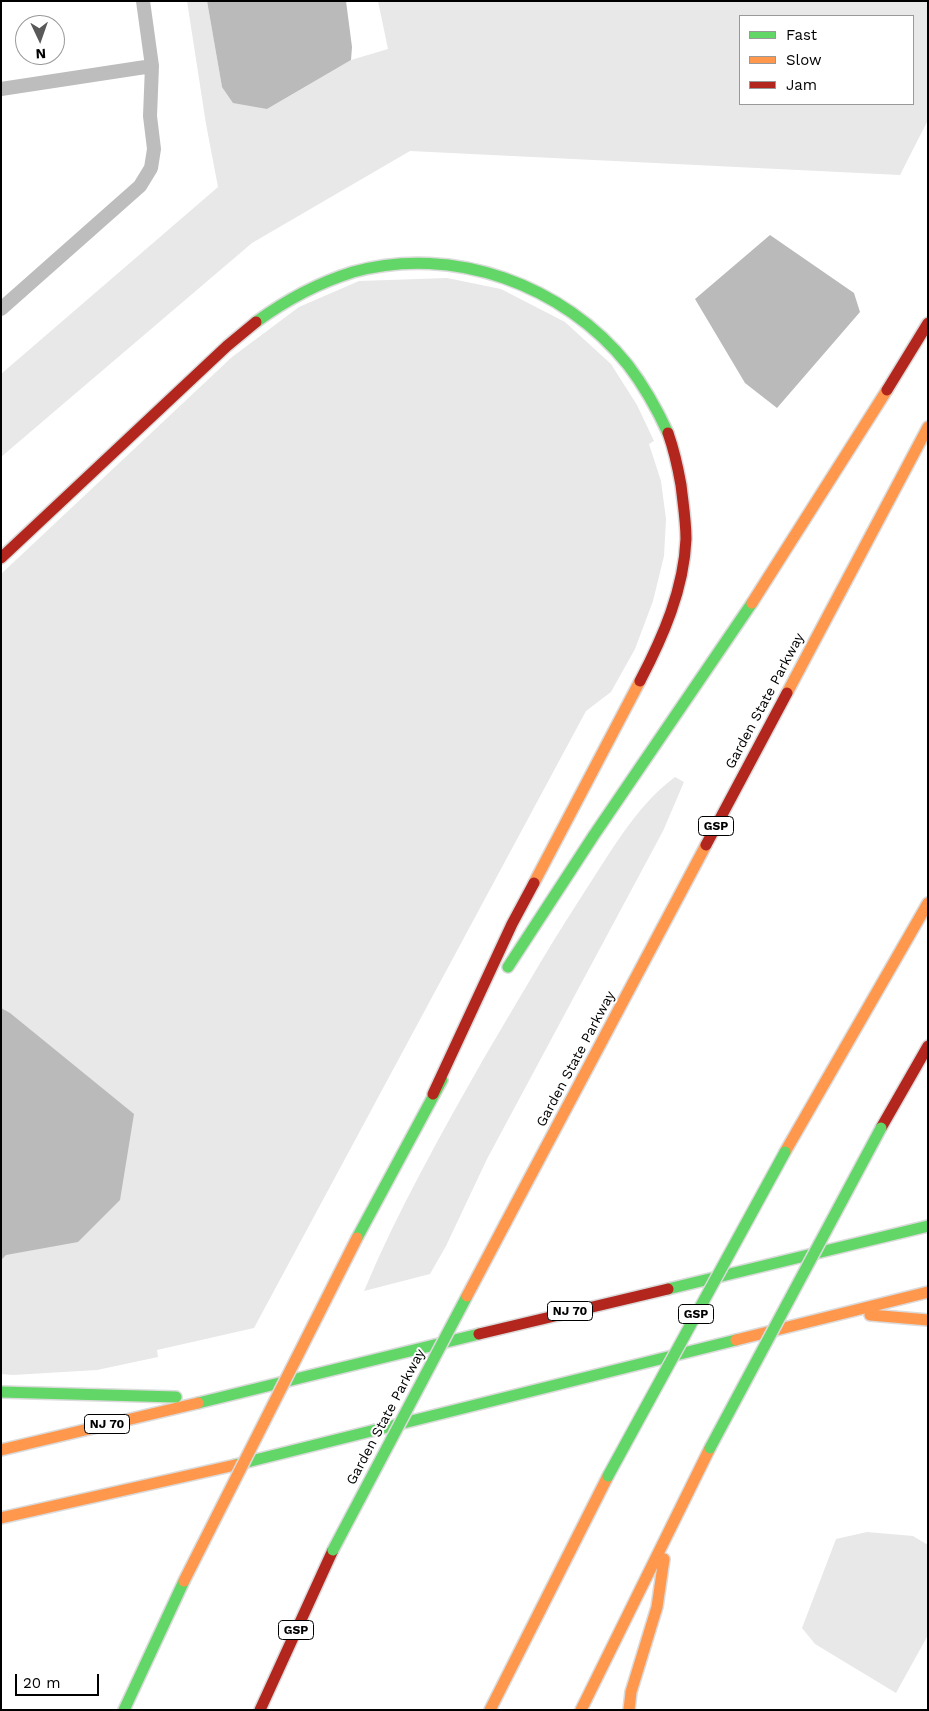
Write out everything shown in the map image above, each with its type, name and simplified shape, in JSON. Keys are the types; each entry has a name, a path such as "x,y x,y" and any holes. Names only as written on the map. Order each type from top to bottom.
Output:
{"highway":[{"path":"1,558 227,346 260,318 296,295 337,277 379,267 445,266 472,270 522,284 570,311 593,329 616,352 638,379 668,433 678,467 686,525 685,548 677,595 656,650 512,924 434,1094"},
{"path":"505,974 582,852 810,513 928,323"},
{"name":"Garden State Parkway","path":"260,1710 333,1550 928,427"},
{"name":"GSP","path":"490,1710 608,1476 785,1152 928,903"},
{"path":"124,1710 184,1581 357,1238 434,1094 490,998"},
{"path":"581,1710 710,1448 881,1128 928,1046"},
{"name":"NJ 70","path":"1,1450 928,1226"},
{"path":"1,1518 274,1456 928,1292"},
{"path":"846,1313 928,1320"},
{"path":"1,1392 213,1398"},
{"path":"629,1710 631,1692 657,1607 668,1536"}],"lane":[{"path":"1,309 140,186 151,168 154,150 150,116 152,66 143,1"},
{"path":"1,89 152,66"}],"shaded area":[{"path":"187,1 207,1 222,87 267,109 351,60 388,49 378,1 928,1 928,120 900,175 410,151 252,243 1,457 1,374 218,187"},
{"path":"207,1 346,1 352,47 351,60 267,109 233,103 222,87"},
{"path":"770,235 854,293 860,312 777,408 745,383 695,299"},
{"path":"447,278 501,289 565,322 611,364 637,405 654,441 649,444 661,481 666,519 664,556 653,601 635,649 611,692 586,711 254,1328 157,1350 158,1357 97,1370 1,1374 1,574 232,357 299,307 359,281"},
{"path":"675,777 684,782 663,831 487,1159 446,1246 430,1274 364,1291 391,1231 436,1144 542,960 622,835 646,803"},
{"path":"1,1008 10,1013 134,1114 120,1200 78,1242 6,1255 1,1260"},
{"path":"867,1532 913,1536 928,1545 928,1635 896,1693 815,1644 802,1628 836,1539"}],"traffic: fast":[{"path":"256,322 279,306 303,293 327,281 353,272 391,265 429,263 467,268 504,278 539,293 572,313 602,337 634,373 650,398 668,433"},
{"path":"508,967 594,835 752,603"},
{"path":"357,1238 442,1080"},
{"path":"710,1448 881,1128"},
{"path":"608,1476 785,1152"},
{"path":"668,1289 928,1226"},
{"path":"333,1550 467,1296"},
{"path":"198,1403 479,1334"},
{"path":"235,1465 736,1340"},
{"path":"1,1392 176,1397"},
{"path":"124,1710 184,1581"}],"traffic: slow":[{"path":"752,603 887,390"},
{"path":"787,693 928,427"},
{"path":"534,883 640,681"},
{"path":"505,1224 706,845"},
{"path":"785,1152 928,903"},
{"path":"467,1296 505,1224"},
{"path":"184,1581 357,1238"},
{"path":"736,1340 928,1292"},
{"path":"870,1315 928,1320"},
{"path":"1,1450 198,1403"},
{"path":"581,1710 710,1448"},
{"path":"1,1518 235,1465"},
{"path":"490,1710 608,1476"},
{"path":"629,1710 631,1692 657,1607 664,1559"}],"traffic: jam":[{"path":"1,558 227,346 256,322"},
{"path":"887,390 928,323"},
{"path":"640,681 657,647 671,612 677,594 684,558 686,532 681,485 668,433"},
{"path":"706,845 787,693"},
{"path":"433,1094 512,924 534,883"},
{"path":"881,1128 928,1046"},
{"path":"479,1334 668,1289"},
{"path":"260,1710 333,1550"}]}
